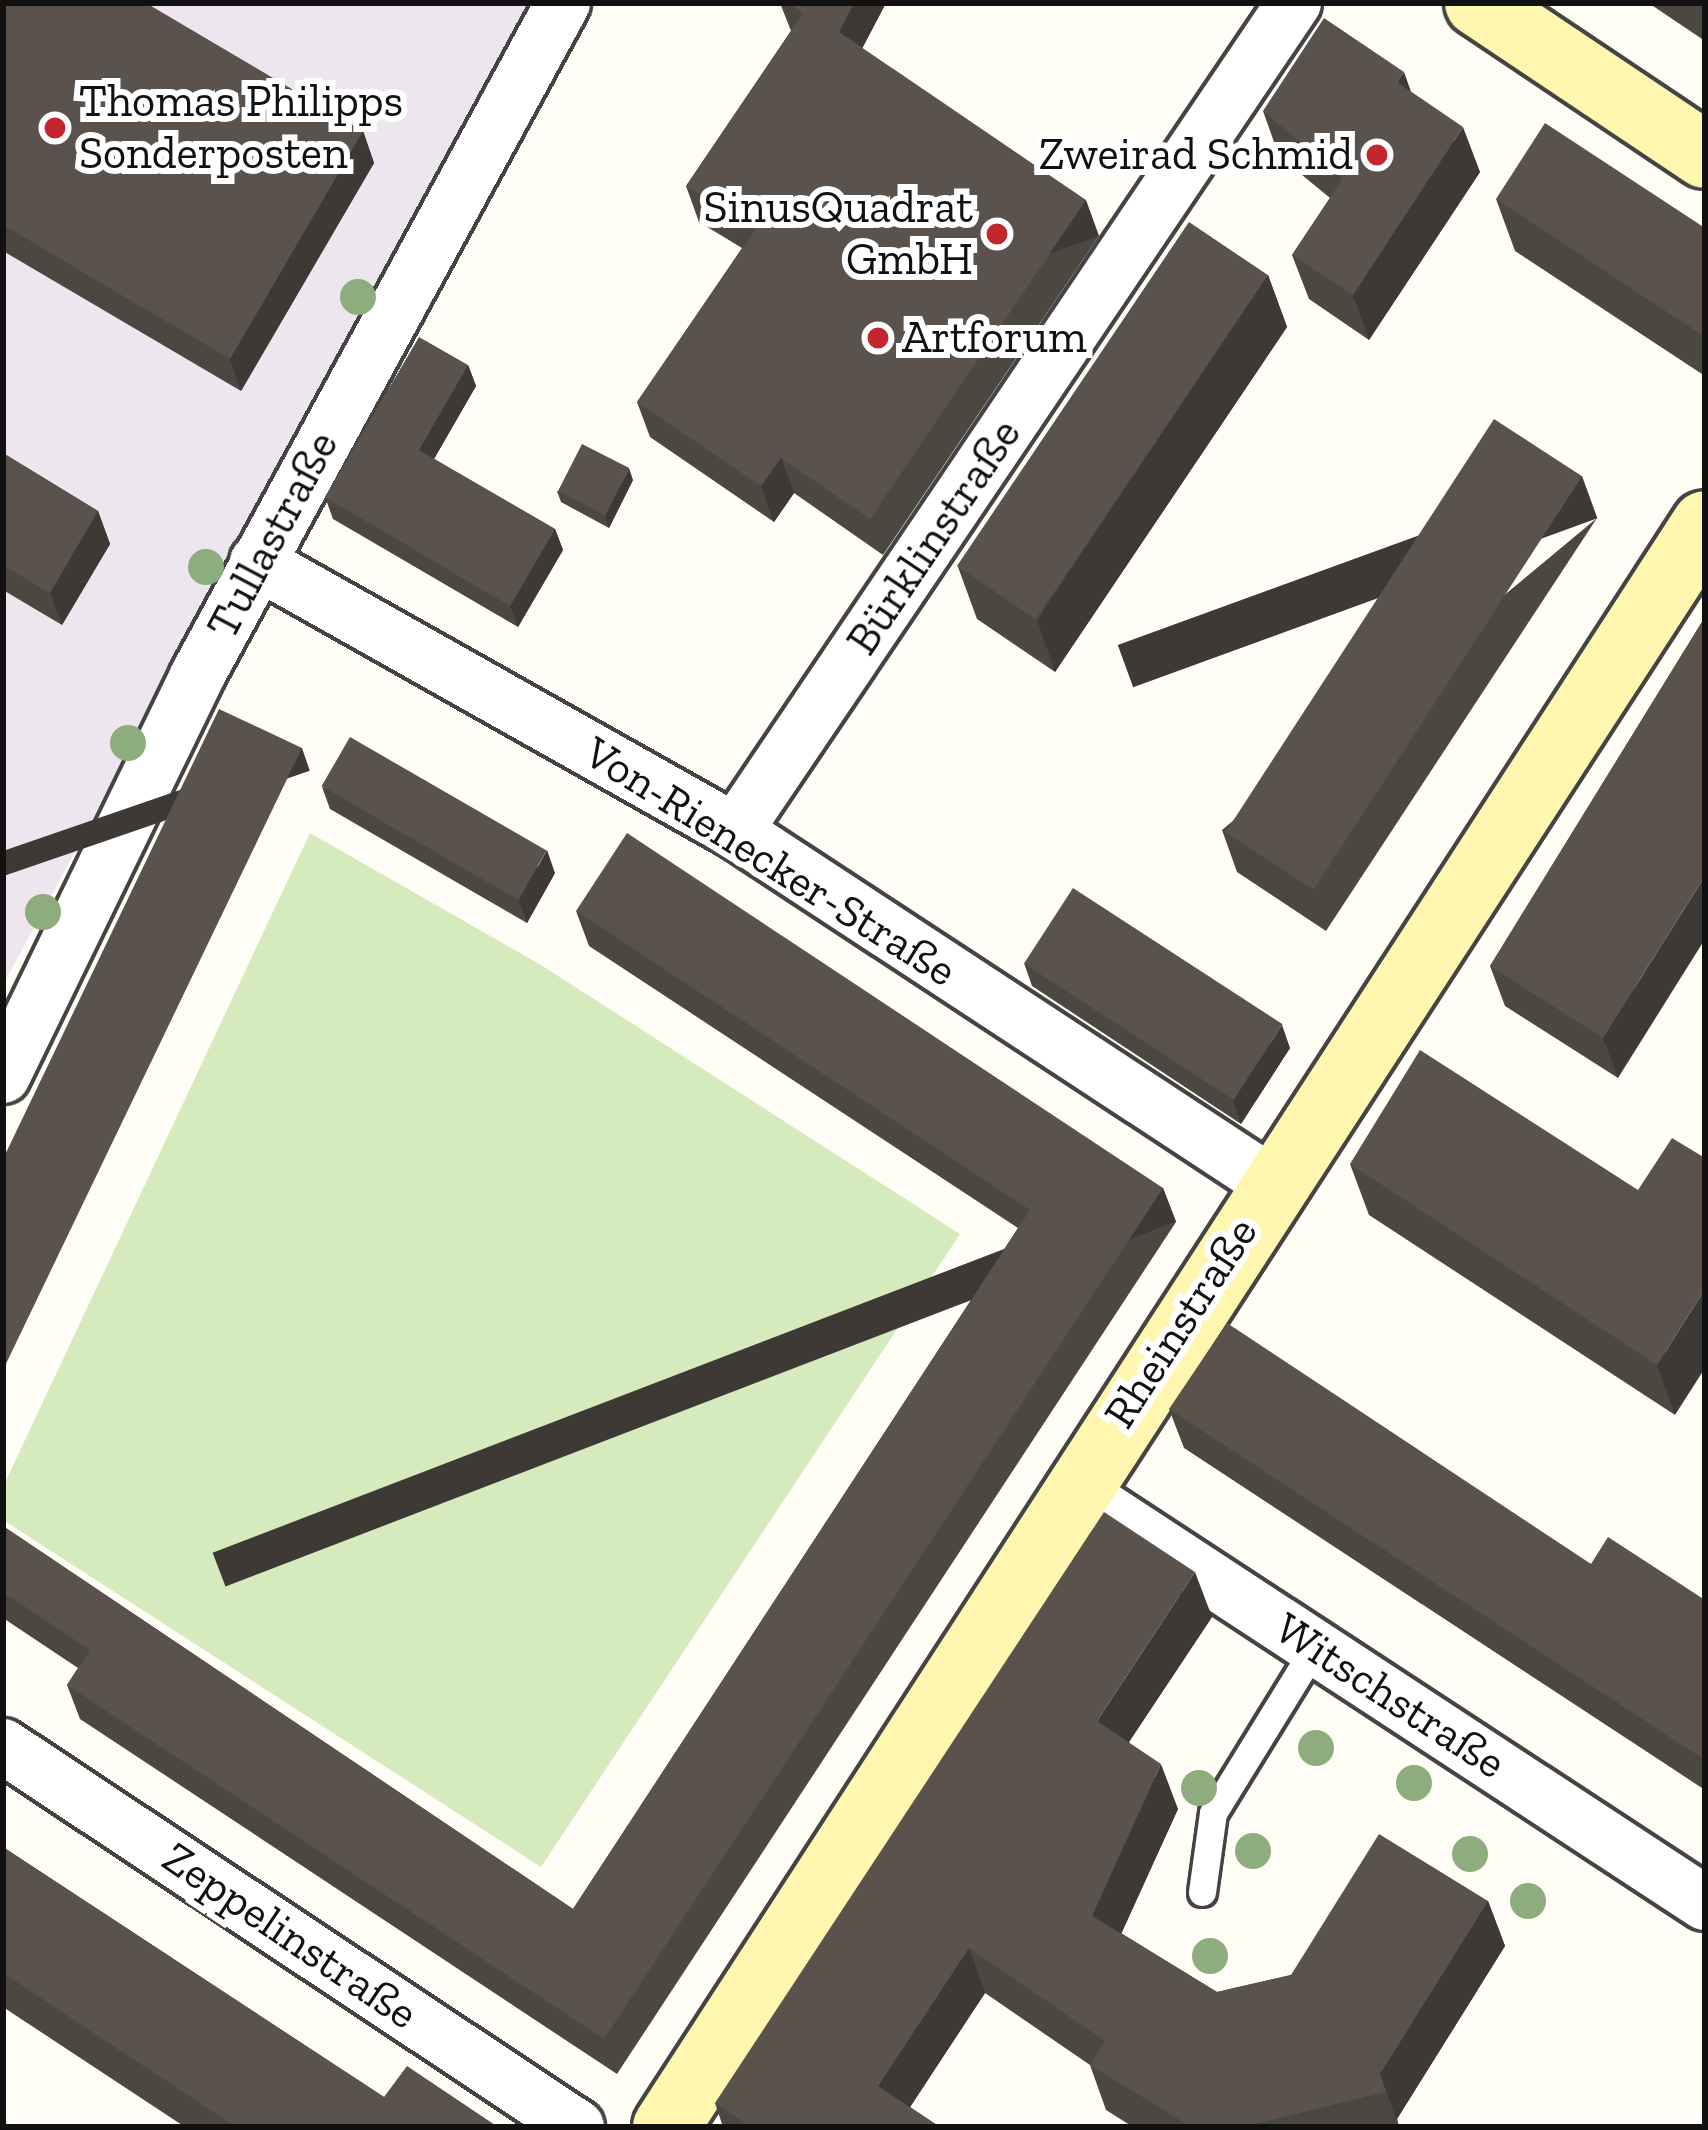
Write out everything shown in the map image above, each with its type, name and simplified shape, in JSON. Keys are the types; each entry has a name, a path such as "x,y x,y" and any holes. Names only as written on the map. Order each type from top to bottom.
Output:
{"main road":[{"path":"1478,3 1705,154"},
{"name":"Rheinstraße","path":"666,2127 1271,1183 1705,524"}],"street":[{"name":"Tullastraße","path":"3,1076 257,562 563,3"},
{"name":"Bürklinstraße","path":"735,831 1294,3"},
{"name":"Von-Rienecker-Straße","path":"257,562 735,831 1271,1183"},
{"name":"Witschstraße","path":"1075,1490 1705,1903"},
{"name":"Zeppelinstraße","path":"3,1746 577,2127"}],"lane":[{"path":"1202,1892 1213,1813 1315,1647"}],"shaded area":[{"path":"3,3 534,3 3,985"}],"green space":[{"path":"310,833 541,965 960,1234 541,1867 3,1520 3,1487"}],"building":[{"path":"3,3 146,3 363,131 230,359 3,225"},
{"name":"Artforum","path":"789,3 854,3 839,32 1086,200 870,519 781,458 761,486 637,402 756,229 686,186 803,13"},
{"path":"1324,18 1404,72 1397,82 1463,127 1353,295 1292,255 1343,178 1263,111"},
{"path":"1545,123 1705,228 1705,337 1496,199"},
{"path":"1189,222 1268,275 1036,619 957,566"},
{"path":"419,337 468,365 419,450 555,529 510,606 325,497"},
{"path":"1494,419 1582,476 1314,890 1225,832"},
{"path":"582,444 629,468 605,515 558,491"},
{"path":"3,453 98,511 50,593 3,565"},
{"path":"1705,617 1705,876 1603,1038 1490,966"},
{"path":"219,709 302,748 3,1370 3,1159"},
{"path":"350,737 547,850 518,900 322,786"},
{"path":"627,833 1163,1188 604,2039 67,1685 90,1650 3,1592 3,1526 573,1909 1030,1210 576,911"},
{"path":"1073,888 1283,1024 1234,1100 1024,963"},
{"path":"1420,1050 1638,1190 1672,1138 1705,1158 1705,1289 1657,1365 1350,1164"},
{"path":"1227,1323 1591,1564 1608,1537 1705,1600 1705,1760 1169,1409"},
{"path":"1104,1512 1195,1572 1097,1721 1161,1764 1092,1916 1217,1992 1291,1975 1379,1834 1488,1901 1380,2074 1386,2092 1242,2127 1191,2127 1090,2065 1105,2041 969,1948 878,2086 940,2127 751,2127 715,2103"},
{"path":"3,1847 384,2097 407,2066 498,2127 236,2127 3,1973"}],"place":[{"name":"Thomas Philipps Sonderposten","path":"55,128"},
{"name":"Zweirad Schmid","path":"1377,155"},
{"name":"SinusQuadrat GmbH","path":"997,234"},
{"name":"Artforum","path":"878,338"}]}
